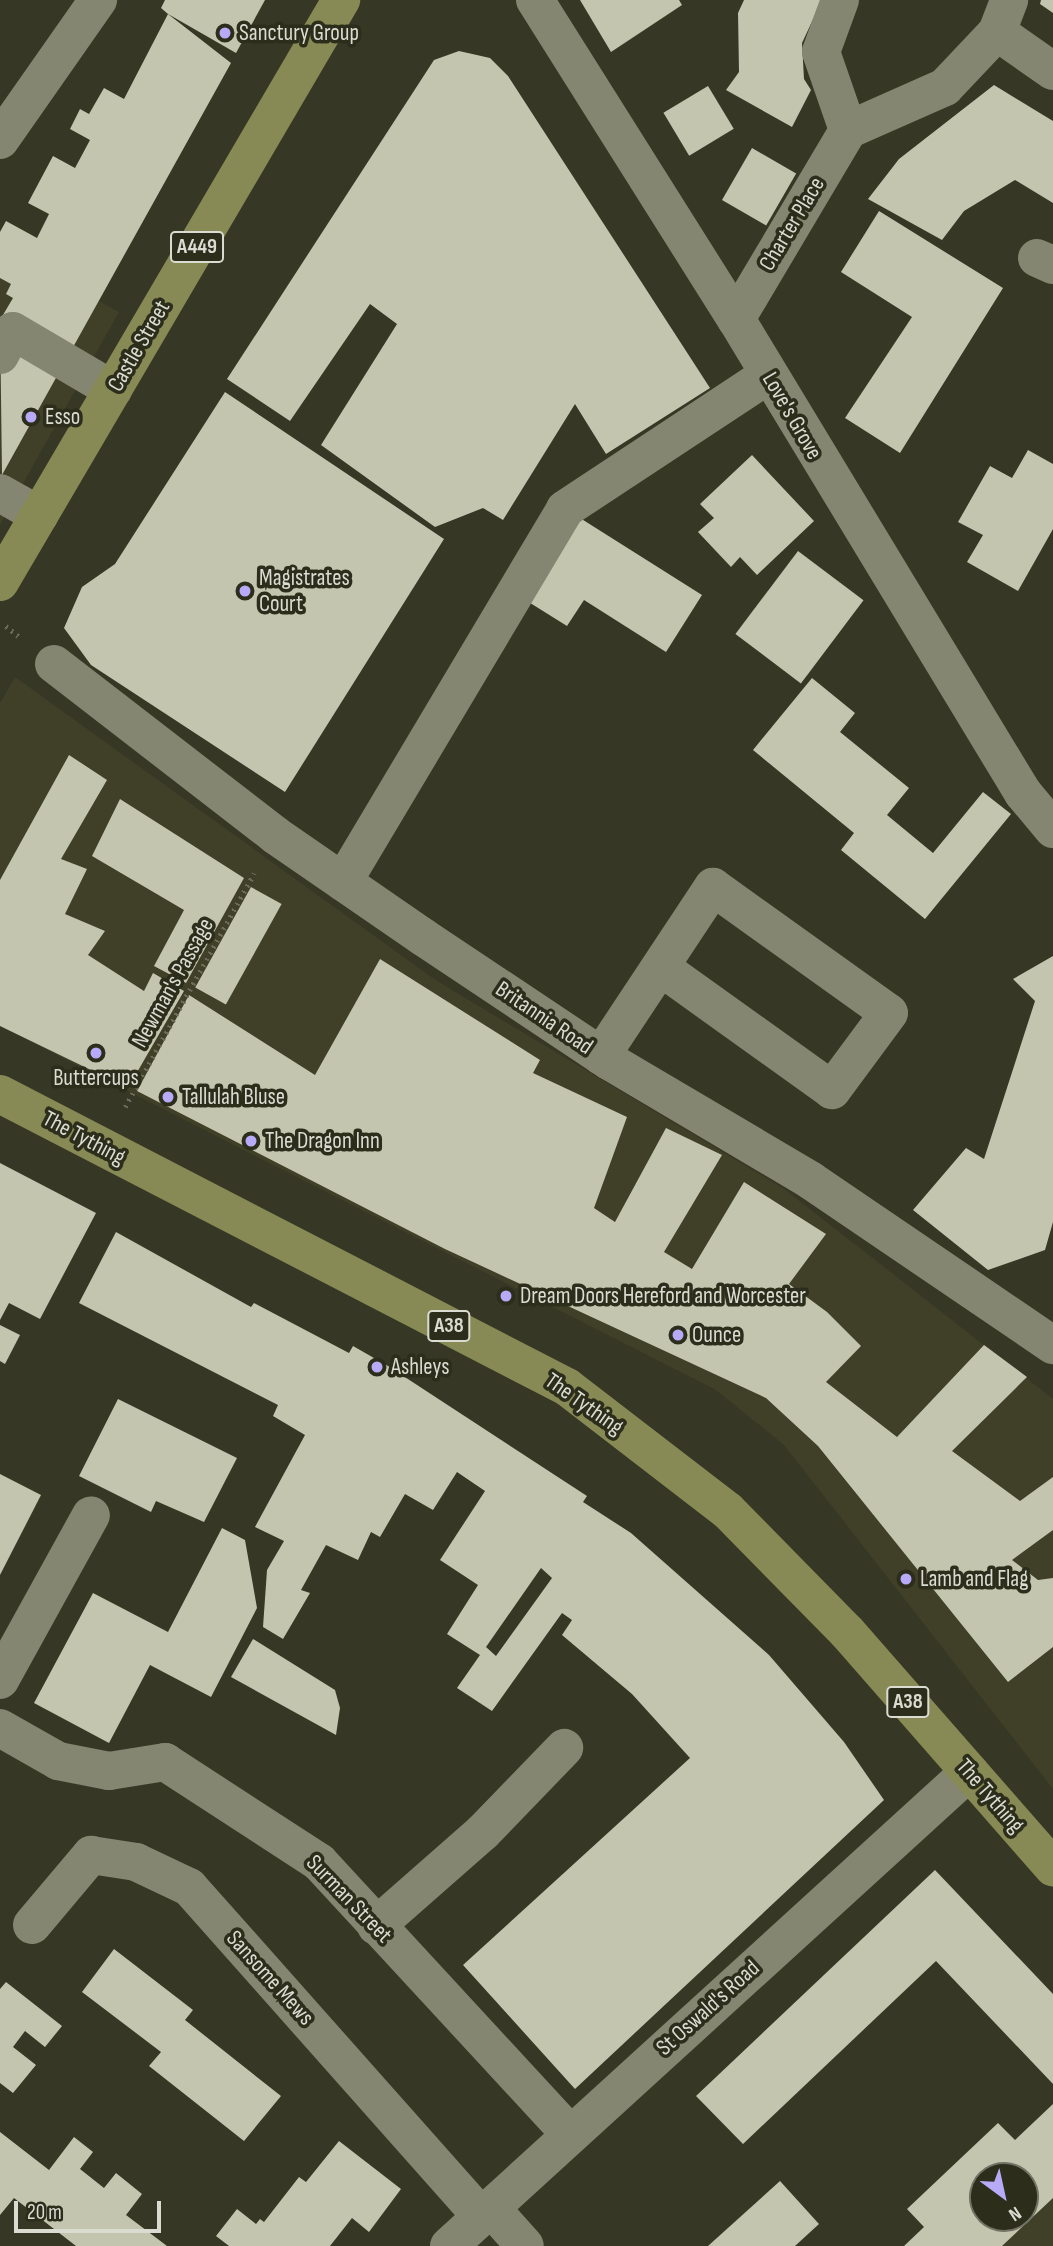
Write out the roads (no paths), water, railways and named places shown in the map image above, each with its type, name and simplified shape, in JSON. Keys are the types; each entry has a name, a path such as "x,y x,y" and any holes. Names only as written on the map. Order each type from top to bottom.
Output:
{"main road":[{"name":"Castle Street","path":"0,582 341,0"},
{"name":"The Tything","path":"0,1094 567,1387 728,1511 847,1632 1053,1867"}],"street":[{"path":"0,139 98,0"},
{"name":"Love's Grove","path":"535,0 736,319 1023,793 1053,829"},
{"path":"840,0 821,52 848,130 945,87 1003,16 1053,71"},
{"name":"Charter Place","path":"736,319 848,130"},
{"path":"0,355 13,331 113,390"},
{"path":"343,882 565,509 768,374"},
{"path":"0,493 39,515"},
{"name":"Britannia Road","path":"54,664 275,835 343,882 601,1056 810,1181 1053,1345"},
{"path":"601,1056 713,887 889,1013 832,1090 660,967"},
{"path":"0,1679 91,1515"},
{"name":"Surman Street","path":"0,1728 58,1761 109,1771 165,1762 319,1862 569,2133"},
{"path":"376,1926 484,1832 564,1748"},
{"name":"St Oswald's Road","path":"449,2246 569,2133 969,1772"},
{"name":"Sansome Mews","path":"32,1925 90,1855 136,1862 189,1887 486,2212"},
{"path":"486,2212 525,2246"}],"place":[{"name":"Sanctury Group","path":"225,33"},
{"name":"Esso","path":"31,417"},
{"name":"Magistrates Court","path":"245,591"},
{"name":"Buttercups","path":"96,1053"},
{"name":"Tallulah Bluse","path":"168,1097"},
{"name":"The Dragon Inn","path":"251,1141"},
{"name":"Dream Doors Hereford and Worcester","path":"506,1296"},
{"name":"Ounce","path":"678,1335"},
{"name":"Ashleys","path":"377,1367"},
{"name":"Lamb and Flag","path":"906,1579"}]}
